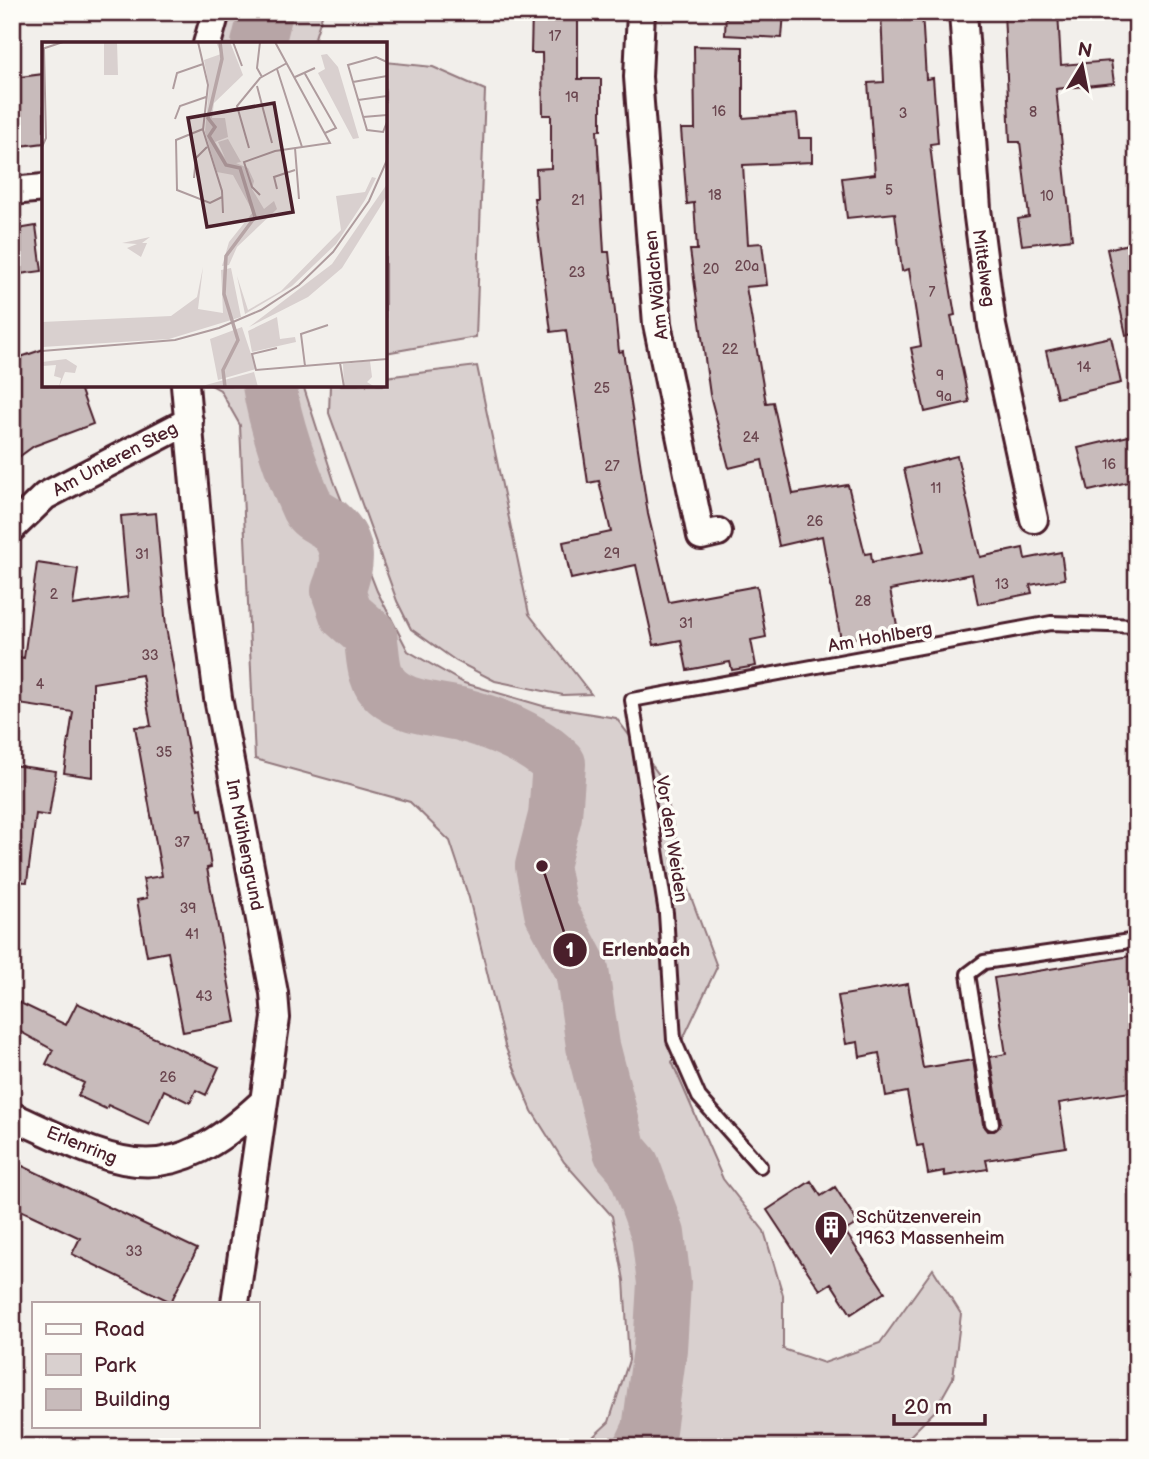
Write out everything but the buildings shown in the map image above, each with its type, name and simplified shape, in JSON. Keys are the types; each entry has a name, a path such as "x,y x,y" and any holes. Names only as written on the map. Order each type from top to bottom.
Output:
{"street":[{"path":"208,42 216,12"},
{"name":"Am Wäldchen","path":"641,12 639,77 657,324 701,536 718,532"},
{"name":"Mittelweg","path":"963,12 977,209 992,326 1034,519"},
{"path":"12,191 42,188"},
{"name":"Im Mühlengrund","path":"186,387 202,572 218,698 274,993 274,1038 262,1102 235,1302"},
{"name":"Am Unteren Steg","path":"12,528 45,496 189,421"},
{"name":"Erlenring","path":"12,1116 94,1154 131,1163 152,1164 199,1151 230,1133 262,1102"}],"lane":[{"name":"Am Hohlberg","path":"632,701 1051,623 1137,626"},
{"name":"Vor den Weiden","path":"632,701 666,913 674,1040 699,1097 760,1166"},
{"path":"992,1123 968,974 984,962 1137,940"}],"green space":[{"path":"231,12 255,12 249,32 250,42 223,42"},
{"path":"280,12 323,12 314,42 274,42"},
{"path":"387,62 433,67 485,90 476,337 387,353"},
{"path":"477,366 529,614 591,694 563,695 495,681 456,661 411,629 397,601 329,413 330,387 387,387 387,377"},
{"path":"215,387 304,387 334,481 377,591 408,651 464,683 543,706 616,718 663,780 685,881 717,967 672,1062 723,1179 764,1231 783,1295 783,1349 824,1363 880,1343 933,1269 961,1314 953,1378 934,1412 899,1447 582,1447 609,1422 629,1360 624,1280 612,1216 564,1162 532,1111 505,1046 469,898 450,841 410,802 255,759 240,425 220,390"}],"waterway":[{"path":"258,42 266,12"},
{"path":"269,387 285,448 308,508 329,524 342,539 346,564 338,591 346,614 370,635 374,665 382,685 404,702 464,715 502,728 528,740 559,764 555,816 542,866 551,912 582,970 593,1046 620,1151 633,1166 658,1234 664,1283 660,1349 649,1430 641,1447"}],"place":[{"name":"Erlenbach","path":"542,866"},
{"name":"Schützenverein 1963 Massenheim","path":"831,1257"}]}
